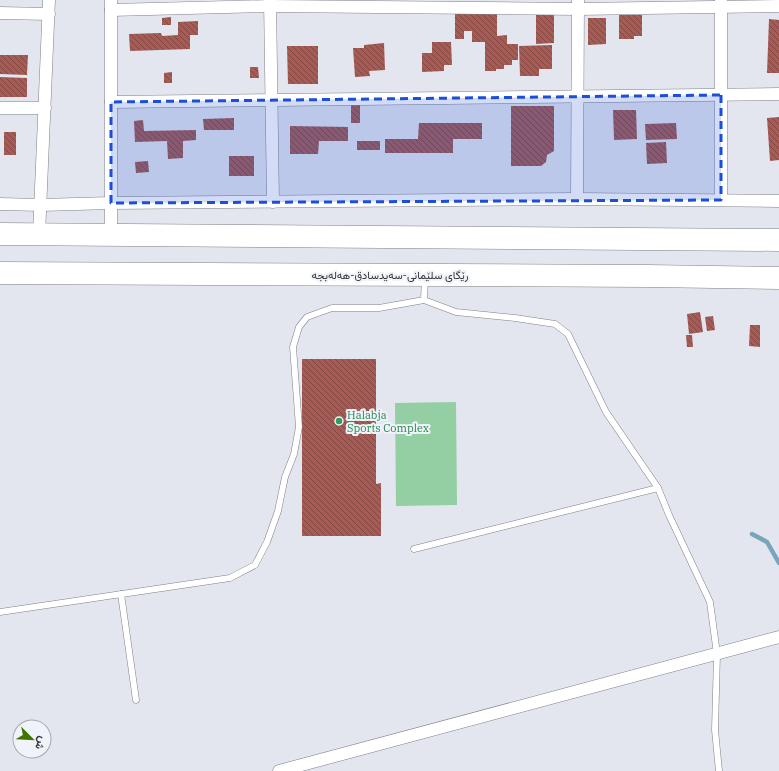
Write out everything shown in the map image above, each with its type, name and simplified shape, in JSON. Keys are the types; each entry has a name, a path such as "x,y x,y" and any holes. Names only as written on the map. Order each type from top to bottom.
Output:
{"highway":[{"path":"0,234 779,240"},
{"name":"رێگای سلێمانی-سەیدسادق-هەلەبجە","path":"0,273 779,278"}],"street":[{"path":"39,235 49,0"},
{"path":"270,3 273,202"},
{"path":"111,235 111,5 270,3 721,4 779,6"},
{"path":"577,199 578,4"},
{"path":"721,4 721,200"},
{"path":"0,13 49,14"},
{"path":"111,102 578,98 779,94"},
{"path":"0,108 45,108"},
{"path":"0,204 41,205 111,203 577,199 779,201"},
{"path":"279,771 779,637"}],"lane":[{"path":"424,300 426,275"},
{"path":"0,612 230,578 255,565 267,542 276,517 285,477 294,454 299,428 293,347 299,327 307,317 332,308 379,308 424,300 456,312 515,318 554,324 568,334 606,412 658,488 710,602 717,654 715,730 719,771"},
{"path":"414,549 658,488"},
{"path":"121,594 136,700"}],"highlighted area":[{"path":"721,95 721,200 111,203 111,102"}],"green space":[{"path":"456,402 457,505 396,506 395,403"}],"building":[{"path":"536,13 554,13 554,43 536,44"},
{"path":"455,14 497,14 497,36 507,35 507,44 518,44 518,60 512,60 512,65 504,65 504,69 485,71 485,42 472,42 472,31 464,31 464,39 455,39"},
{"path":"619,15 642,15 642,36 634,36 634,39 619,39"},
{"path":"171,17 171,25 162,25 162,18"},
{"path":"588,18 606,18 606,44 588,45"},
{"path":"769,19 779,20 779,73 767,73"},
{"path":"198,21 198,35 190,35 190,49 130,51 129,34 161,33 162,36 178,35 178,22"},
{"path":"432,42 451,42 452,65 444,65 444,71 422,72 422,53 432,53"},
{"path":"384,43 385,70 369,71 370,76 355,77 353,48 364,48 364,45"},
{"path":"552,45 552,69 539,69 539,76 520,76 519,46"},
{"path":"287,46 318,46 318,84 288,84"},
{"path":"0,55 28,55 27,75 0,74"},
{"path":"250,67 258,67 259,78 250,78"},
{"path":"172,72 172,83 164,83 164,73"},
{"path":"0,77 27,78 27,97 0,97"},
{"path":"351,104 360,104 360,123 351,123"},
{"path":"511,106 554,106 554,151 547,155 546,162 541,166 511,166"},
{"path":"613,110 636,110 637,139 614,140"},
{"path":"779,117 779,160 770,161 767,118"},
{"path":"234,118 234,130 204,130 203,119"},
{"path":"143,120 144,131 196,130 196,140 183,141 183,158 168,159 167,141 135,142 134,121"},
{"path":"419,123 482,123 482,139 453,139 453,153 385,153 385,139 418,139"},
{"path":"676,123 677,139 646,140 645,124"},
{"path":"290,126 348,127 348,141 319,141 318,154 290,154"},
{"path":"4,132 16,132 16,155 4,155"},
{"path":"357,141 380,141 380,150 357,150"},
{"path":"666,142 667,163 647,164 646,143"},
{"path":"229,156 254,156 254,176 229,176"},
{"path":"148,161 149,172 136,173 135,162"},
{"path":"700,312 703,332 689,334 687,314"},
{"path":"713,316 715,330 707,331 705,317"},
{"path":"750,325 760,325 760,347 749,346"},
{"path":"686,335 692,335 693,347 687,347"},
{"name":"Halabja Sports Complex","path":"302,359 376,359 376,484 381,483 381,536 302,536"}],"waterway":[{"path":"752,534 767,542 779,563"}],"place":[{"name":"Halabja Sports Complex","path":"339,421"}]}
